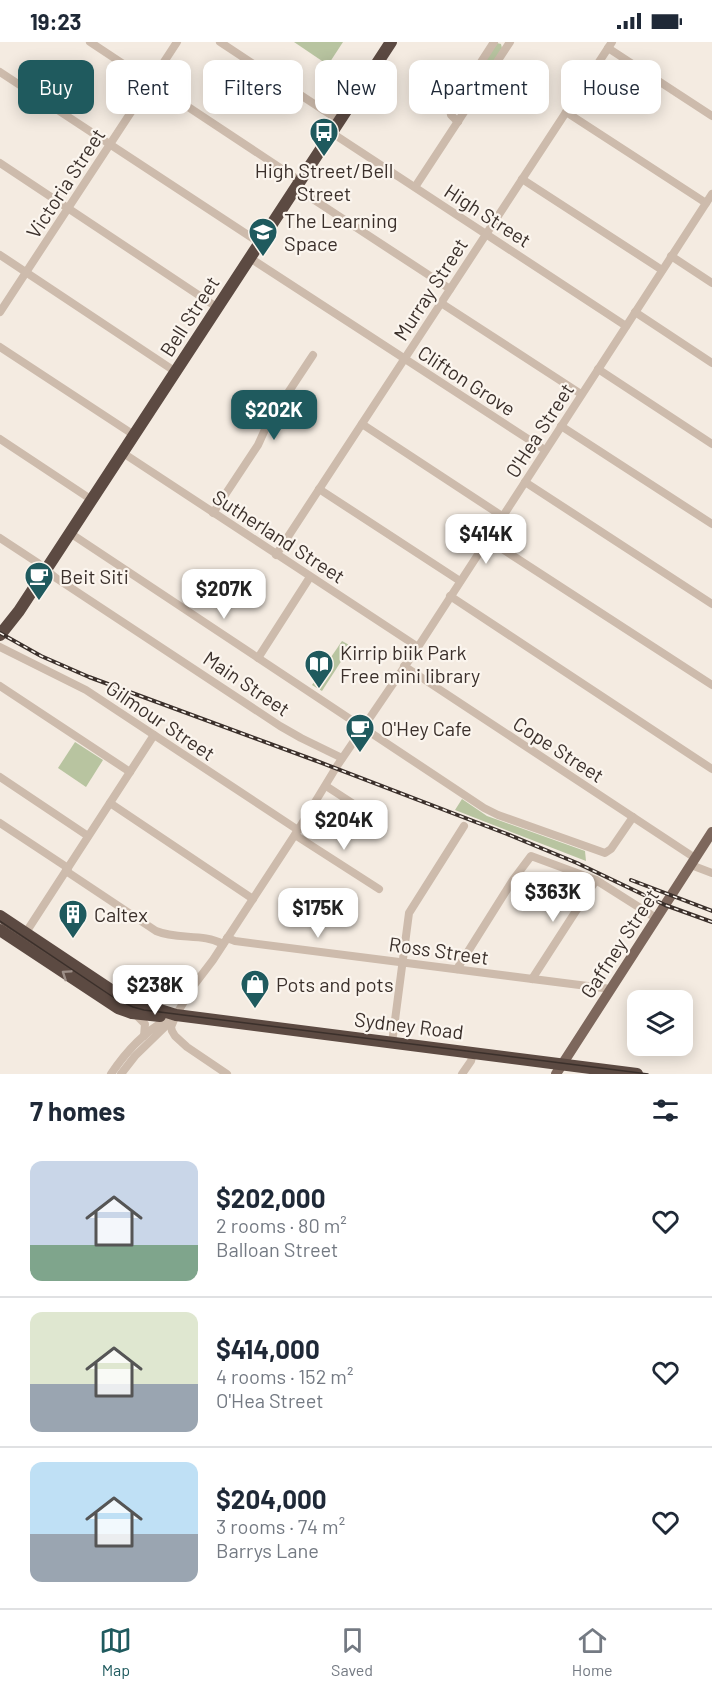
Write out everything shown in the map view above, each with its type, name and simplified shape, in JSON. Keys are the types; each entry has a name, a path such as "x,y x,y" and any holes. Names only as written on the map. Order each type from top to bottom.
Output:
{"highway":[{"name":"Bell Street","path":"0,635 19,611 391,42"},
{"name":"Bell Street","path":"0,647 19,611"},
{"name":"Sydney Road","path":"0,916 22,938 111,1004 132,1013 154,1016 176,1015"},
{"name":"Sydney Road","path":"0,930 22,938 123,997 176,1015 473,1053 560,1069 637,1074"}],"main road":[{"name":"Gaffney Street","path":"560,1069 712,832"}],"street":[{"path":"90,42 117,60"},
{"name":"Victoria Street","path":"165,60 177,42"},
{"path":"220,42 340,121"},
{"path":"458,122 451,115 450,110 494,42"},
{"path":"415,187 510,42"},
{"path":"610,45 712,116"},
{"name":"Murray Street","path":"600,60 610,45"},
{"path":"0,72 260,243"},
{"path":"191,110 450,289"},
{"name":"Victoria Street","path":"0,312 130,114"},
{"name":"Murray Street","path":"276,555 565,114"},
{"path":"569,114 710,200"},
{"name":"High Street","path":"332,133 626,326"},
{"path":"0,163 218,308"},
{"path":"522,179 662,270"},
{"name":"O'Hea Street","path":"122,1074 135,1056 176,1015 342,758 710,200"},
{"path":"0,255 176,372"},
{"path":"671,256 712,283"},
{"name":"Clifton Grove","path":"250,258 545,450"},
{"path":"441,303 581,394"},
{"path":"635,312 712,363"},
{"path":"0,347 134,435"},
{"path":"213,513 313,355"},
{"path":"598,369 712,444"},
{"path":"362,424 502,516"},
{"path":"561,426 712,524"},
{"path":"0,439 92,500"},
{"name":"Sutherland Street","path":"123,453 418,646"},
{"path":"525,482 712,604"},
{"path":"319,489 460,581"},
{"path":"70,533 490,812 608,853 633,817"},
{"name":"Main Street","path":"0,538 38,562 56,578 295,735 342,758"},
{"path":"487,539 712,685"},
{"path":"258,658 310,577"},
{"path":"450,596 712,769"},
{"name":"Gilmour Street","path":"0,647 86,690 378,889"},
{"name":"Cope Street","path":"404,666 633,817 712,873"},
{"path":"0,686 130,772"},
{"path":"22,938 154,735"},
{"path":"0,777 88,836"},
{"path":"326,786 366,812 379,828"},
{"path":"110,803 253,899"},
{"name":"Ross Street","path":"0,823 156,931 167,934 402,961 611,989"},
{"path":"392,1043 410,910 464,826"},
{"path":"457,969 513,880 531,856 596,880 656,918"},
{"path":"532,979 596,880"},
{"path":"132,1013 137,1015 146,1027 144,1036"},
{"path":"111,1074 123,1057 144,1036 160,1023 176,1015"},
{"path":"176,1015 171,1029 187,1047"},
{"path":"158,1035 164,1035 187,1047 227,1074"},
{"path":"462,1074 471,1061 473,1053"}],"green space":[{"path":"294,42 343,42 331,60 321,60"},
{"path":"497,43 501,44 502,48 494,60 486,60"},
{"path":"342,641 351,646 322,691 312,685"},
{"path":"75,742 103,760 86,787 58,768"},
{"path":"462,799 487,816 585,851 586,861 455,810"}],"tram line":[{"path":"0,921 116,999 144,1010 648,1074"}],"railway":[{"path":"0,633 41,656 89,677 507,834 577,863 665,905 712,922"},
{"path":"631,880 712,911"}],"place":[{"name":"High Street/Bell Street","path":"324,158"},
{"name":"The Learning Space","path":"263,258"},
{"name":"Beit Siti","path":"39,602"},
{"name":"Kirrip biik Park Free mini library","path":"319,690"},
{"name":"O'Hey Cafe","path":"360,754"},
{"name":"Caltex","path":"73,940"},
{"name":"Pots and pots","path":"255,1010"}]}
